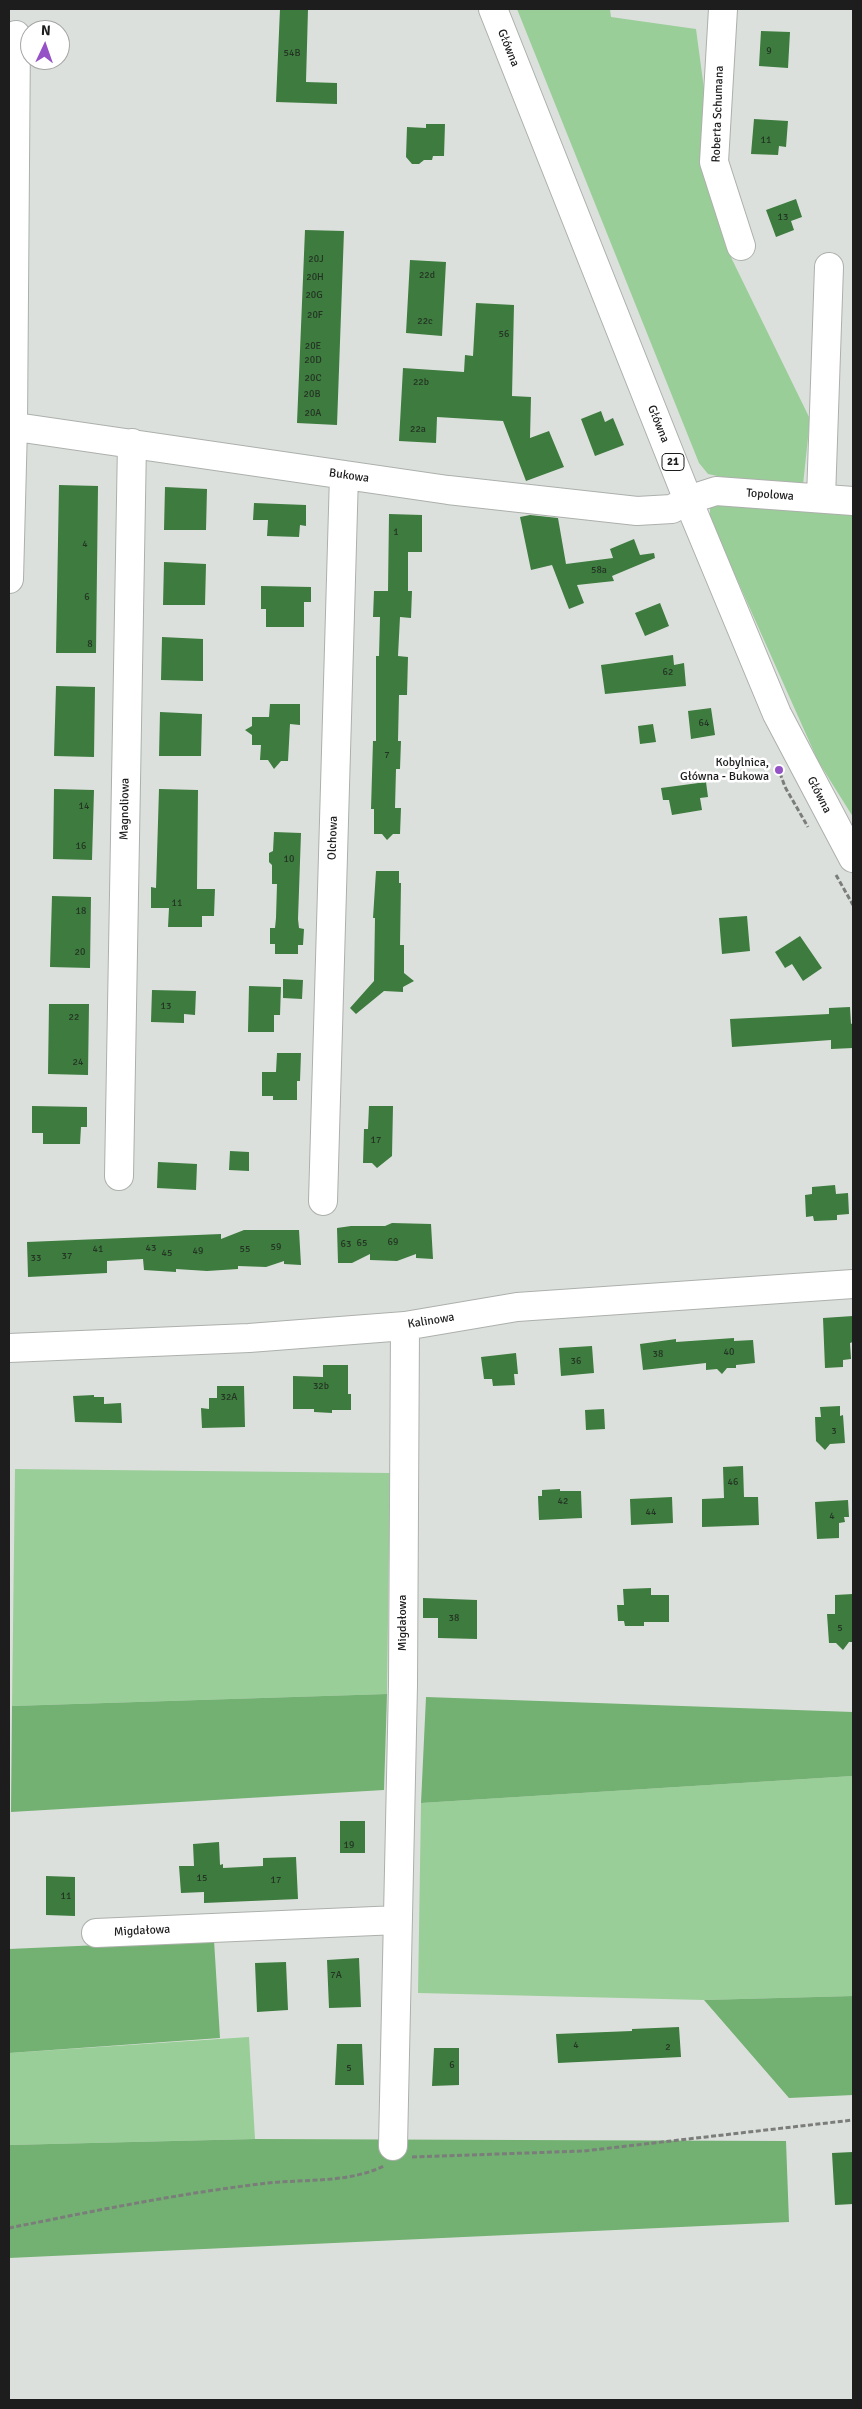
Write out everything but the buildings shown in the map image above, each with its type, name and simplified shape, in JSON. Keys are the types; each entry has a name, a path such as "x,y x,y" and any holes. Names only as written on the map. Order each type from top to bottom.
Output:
{"street":[{"name":"Główna","path":"493,9 688,500 777,714 853,858"},
{"name":"Roberta Schumana","path":"723,9 714,162 741,246"},
{"path":"9,579 12,143 16,35"},
{"path":"821,498 829,267"},
{"name":"Bukowa","path":"11,426 448,490 637,511 672,509 688,500"},
{"name":"Magnoliowa","path":"118,1176 132,443"},
{"name":"Olchowa","path":"323,1201 344,475"},
{"name":"Topolowa","path":"688,500 716,491 853,501"},
{"name":"Kalinowa","path":"9,1348 249,1338 405,1326 517,1307 853,1284"},
{"name":"Migdałowa","path":"393,2146 403,1675 405,1326"},
{"name":"Migdałowa","path":"96,1933 398,1920"}],"path":[{"path":"9,2228 164,2199 269,2183 310,2181 367,2174 386,2165 393,2146 405,2157 584,2151 853,2120"}],"green space":[{"path":"517,9 610,9 611,17 696,29 725,245 810,419 803,485 722,477 708,474 699,463"},
{"path":"716,499 853,513 853,817 818,761 710,519 710,505"},
{"path":"15,1469 390,1473 387,1694 12,1706"},
{"path":"387,1694 384,1790 11,1812 12,1706"},
{"path":"426,1697 853,1712 853,1776 421,1803"},
{"path":"853,1776 853,1996 704,2000 418,1993 421,1803"},
{"path":"214,1940 220,2038 9,2053 9,1949"},
{"path":"853,1996 853,2095 789,2098 704,2000"},
{"path":"249,2037 255,2139 9,2145 9,2053"},
{"path":"255,2139 786,2141 789,2222 9,2258 9,2145"}],"place":[{"name":"Kobylnica, Główna - Bukowa","path":"779,770"}]}
